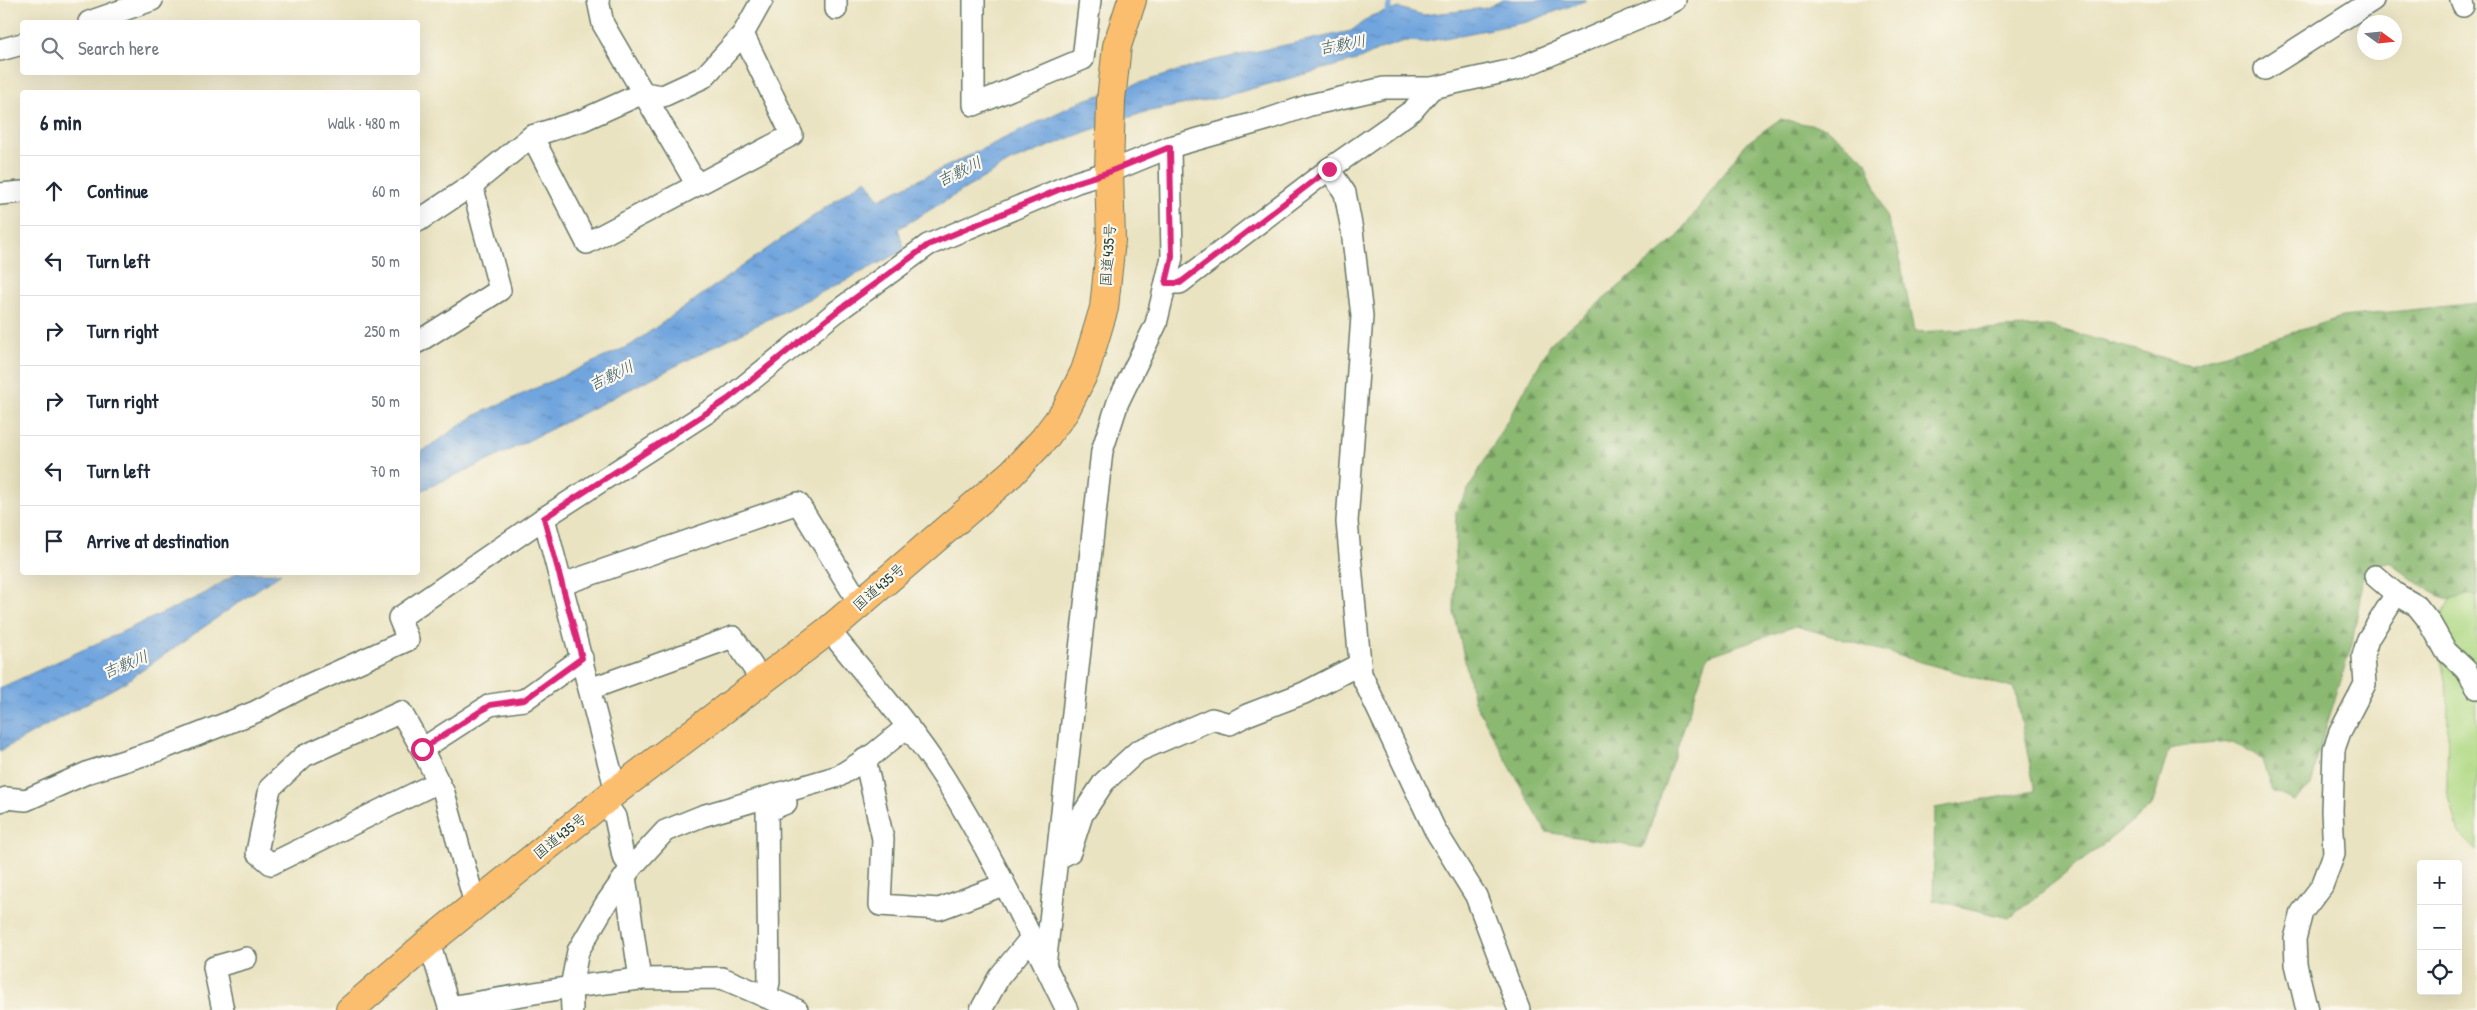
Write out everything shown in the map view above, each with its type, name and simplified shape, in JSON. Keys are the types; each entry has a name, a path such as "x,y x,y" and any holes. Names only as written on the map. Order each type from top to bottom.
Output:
{"highway":[{"name":"国道435号","path":"350,1010 475,904 610,796 830,630 1012,473 1044,439 1064,411 1085,371 1104,308 1111,240 1110,100 1118,46 1132,0"}],"street":[{"path":"95,20 152,0"},
{"path":"598,0 603,24 697,185"},
{"path":"420,220 472,185 532,136 583,120 643,93 663,96 704,76 742,34 762,0"},
{"path":"974,0 974,105 1083,59 1090,0"},
{"path":"0,801 6,798 26,800 89,772 159,750 255,712 297,690 408,640 399,618 544,518 728,399 836,312 928,245 1077,182 1109,164 1310,105 1384,88 1432,88 1517,68 1652,12 1675,0"},
{"path":"2265,69 2290,63 2361,3"},
{"path":"532,136 587,243 792,135 742,34"},
{"path":"0,50 20,45"},
{"path":"1166,283 1180,283 1329,169 1414,110 1432,88"},
{"path":"1045,966 1102,450 1118,402 1156,324 1172,257 1170,147"},
{"path":"1329,169 1345,194 1352,230 1362,316 1347,522 1361,674 1435,830 1476,896 1518,1010"},
{"path":"420,341 500,290 472,185"},
{"path":"0,194 20,192"},
{"path":"563,584 798,503 860,604"},
{"path":"544,518 590,689 610,796 628,872 640,979"},
{"path":"2375,576 2396,594 2417,606 2429,621 2446,651 2466,670 2477,688"},
{"path":"2307,1010 2296,964 2295,939 2302,912 2322,886 2334,854 2332,811 2334,748 2364,684 2363,656 2368,639 2396,594"},
{"path":"830,630 908,726 956,799 1031,938 1067,1010"},
{"path":"590,689 733,637 762,680"},
{"path":"422,749 490,705 524,700 582,658"},
{"path":"1057,859 1070,852 1082,815 1104,782 1138,751 1212,719 1230,724 1247,715 1304,693 1360,664"},
{"path":"438,782 270,864 257,852 270,788 304,756 401,712 422,749 444,794 475,904"},
{"path":"572,1010 571,987 578,951 605,905 628,872 665,831 702,816 839,776 908,726"},
{"path":"865,759 883,839 880,905 939,909 1003,885"},
{"path":"766,997 769,982 768,810"},
{"path":"981,1010 998,977 1031,938"},
{"path":"429,942 449,1008 571,987 640,979 722,978 797,1010"},
{"path":"223,1010 214,967 246,958"}],"green space":[{"path":"1780,119 1826,128 1866,161 1898,249 1914,332 2049,326 2190,365 2342,317 2477,303 2477,596 2467,595 2455,599 2444,598 2419,584 2390,562 2366,565 2352,644 2319,750 2311,786 2294,801 2272,791 2262,760 2234,742 2191,745 2169,749 2152,806 2009,918 1933,900 1935,808 2035,791 2015,689 1796,626 1708,656 1643,848 1546,832 1474,701 1454,612 1456,511 1552,342 1676,239 1744,145"},
{"path":"2469,593 2477,597 2477,851 2459,833 2447,791 2448,698 2436,630 2450,599"}],"water":[{"name":"吉敷川","path":"1503,0 1587,0 1527,22 1424,42 1405,41 1383,48 1360,59 1218,98 1145,112 1085,132 1010,162 898,229 905,250 494,458 420,491 420,453 474,416 631,345 866,179 879,199 1084,100 1211,61 1351,31 1371,16 1399,8 1423,15 1486,8"},
{"name":"吉敷川","path":"234,575 278,575 127,681 0,751 0,688 204,594"}],"waterway":[{"path":"1386,17 1391,0"}],"route":[{"path":"422,749 490,705 524,700 582,658 544,518 728,399 836,312 928,245 1077,182 1109,172 1170,147 1172,257 1166,283 1180,283 1329,169"}]}
